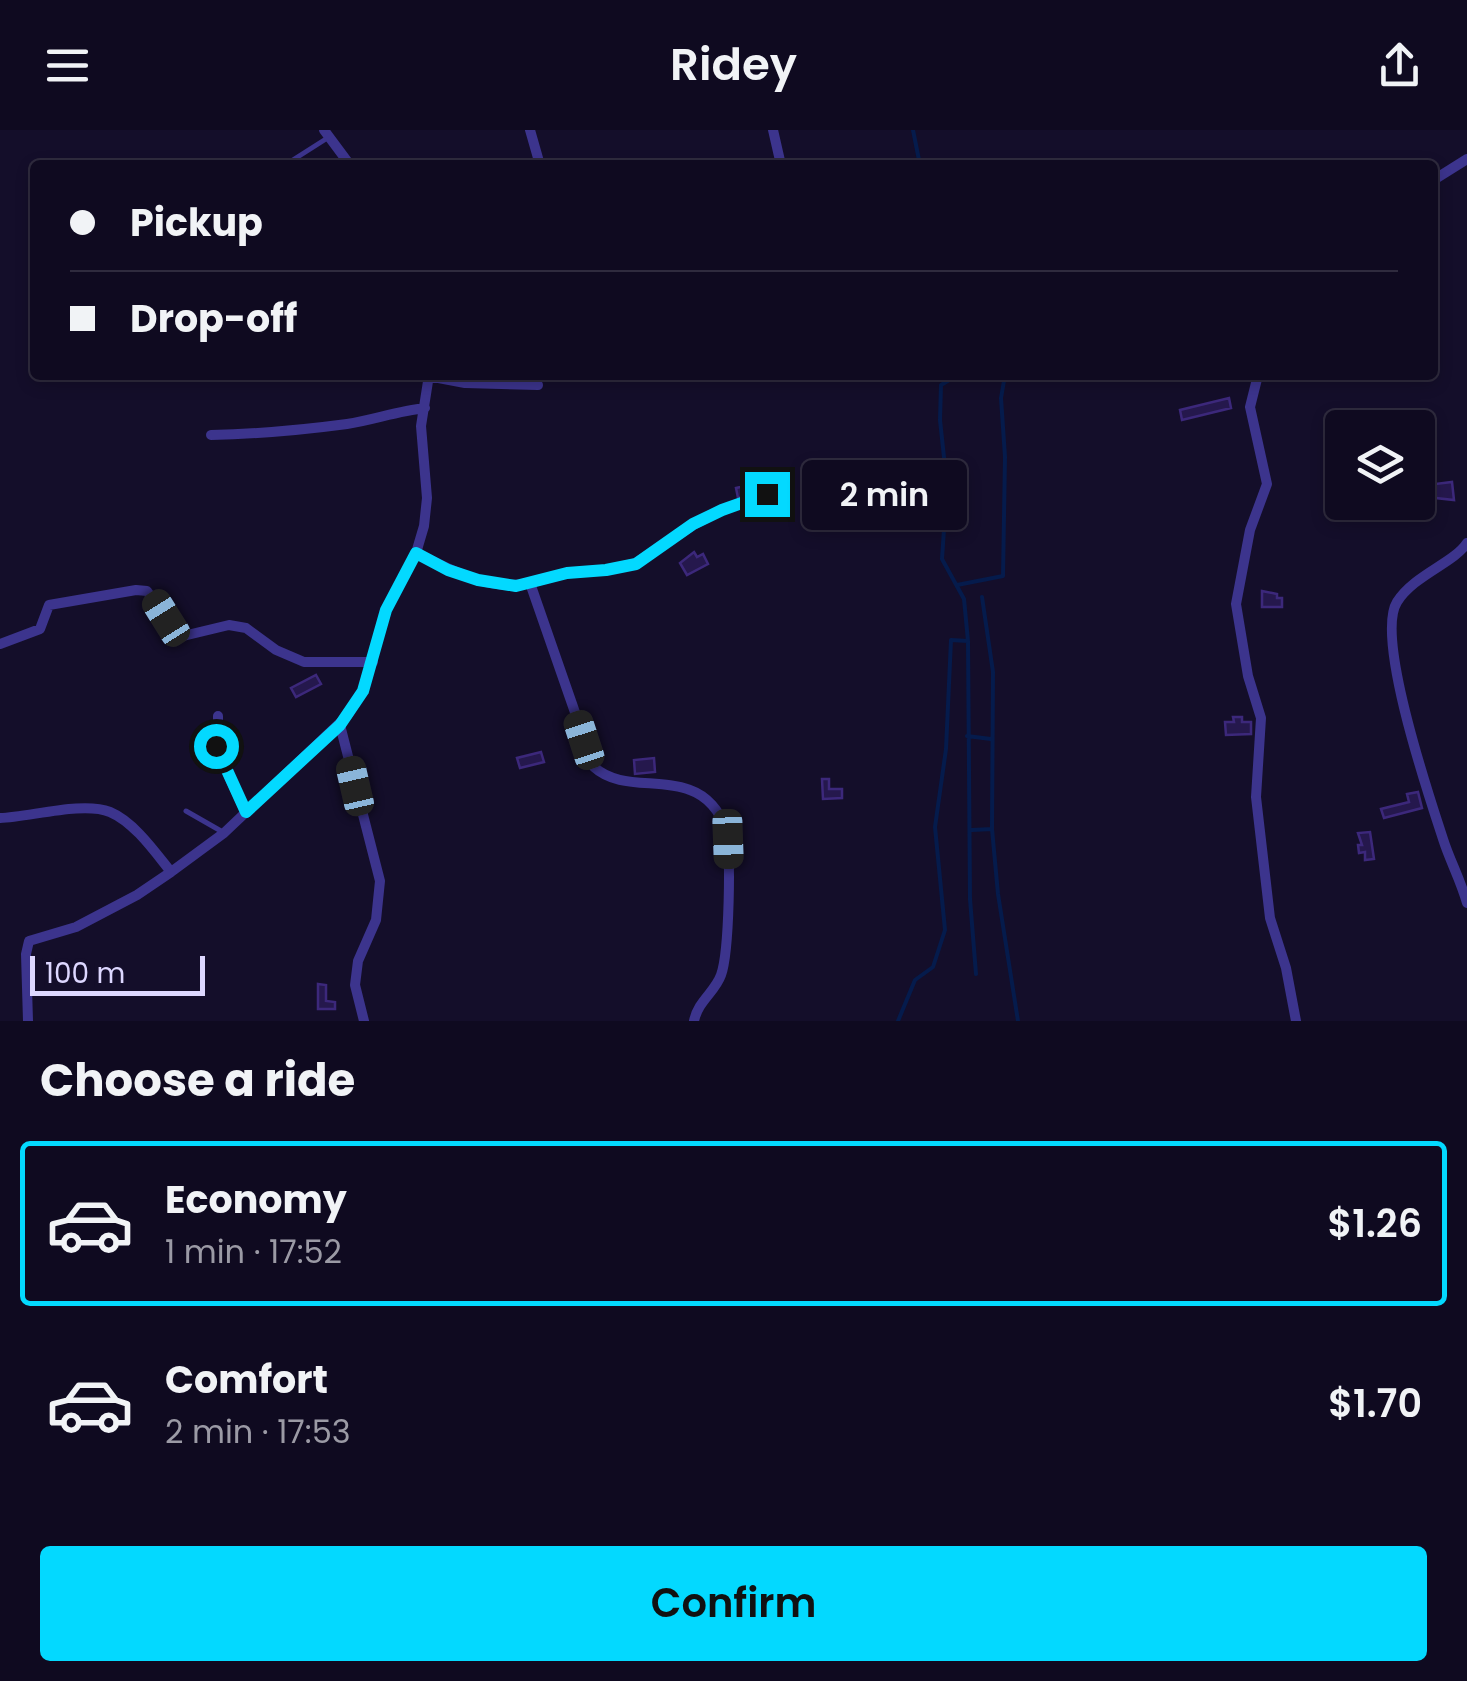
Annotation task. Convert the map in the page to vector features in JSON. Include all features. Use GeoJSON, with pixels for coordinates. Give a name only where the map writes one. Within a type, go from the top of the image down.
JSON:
{"type":"FeatureCollection","features":[{"type":"Feature","properties":{"kind":"street"},"geometry":{"type":"LineString","coordinates":[[530,130],[539,160]]}},
{"type":"Feature","properties":{"kind":"street"},"geometry":{"type":"LineString","coordinates":[[773,130],[780,160]]}},
{"type":"Feature","properties":{"kind":"street"},"geometry":{"type":"LineString","coordinates":[[326,134],[346,160]]}},
{"type":"Feature","properties":{"kind":"street"},"geometry":{"type":"LineString","coordinates":[[1438,177],[1467,159]]}},
{"type":"Feature","properties":{"kind":"street"},"geometry":{"type":"LineString","coordinates":[[28,1021],[29,940],[76,927],[138,895],[224,833],[340,725],[363,691],[392,595],[416,553],[426,512],[421,440],[428,380]]}},
{"type":"Feature","properties":{"kind":"street"},"geometry":{"type":"LineString","coordinates":[[450,380],[538,385]]}},
{"type":"Feature","properties":{"kind":"street"},"geometry":{"type":"LineString","coordinates":[[1257,380],[1250,406],[1268,484],[1250,530],[1236,604],[1248,676],[1261,718],[1256,797],[1270,918],[1286,968],[1296,1021]]}},
{"type":"Feature","properties":{"kind":"street"},"geometry":{"type":"LineString","coordinates":[[211,435],[351,423],[390,412],[425,408]]}},
{"type":"Feature","properties":{"kind":"street"},"geometry":{"type":"LineString","coordinates":[[416,553],[448,570],[499,585],[606,570],[636,564],[693,524],[767,494]]}},
{"type":"Feature","properties":{"kind":"street"},"geometry":{"type":"LineString","coordinates":[[1467,544],[1408,590],[1398,601],[1390,622],[1413,743],[1467,903]]}},
{"type":"Feature","properties":{"kind":"street"},"geometry":{"type":"LineString","coordinates":[[530,582],[594,767],[610,779],[670,784],[692,790],[708,800],[725,827],[728,862],[722,971],[700,1004],[694,1021]]}},
{"type":"Feature","properties":{"kind":"street"},"geometry":{"type":"LineString","coordinates":[[0,644],[40,629],[50,604],[136,590],[147,591],[154,598],[179,638],[229,625],[246,628],[276,650],[304,662],[373,662]]}},
{"type":"Feature","properties":{"kind":"street"},"geometry":{"type":"LineString","coordinates":[[218,716],[218,753],[246,812]]}},
{"type":"Feature","properties":{"kind":"street"},"geometry":{"type":"LineString","coordinates":[[340,725],[380,882],[376,920],[358,961],[354,993],[362,1018],[348,1021]]}},
{"type":"Feature","properties":{"kind":"street"},"geometry":{"type":"LineString","coordinates":[[0,818],[80,810],[111,812],[153,849],[171,872]]}},
{"type":"Feature","properties":{"kind":"lane"},"geometry":{"type":"LineString","coordinates":[[292,160],[326,134]]}},
{"type":"Feature","properties":{"kind":"lane"},"geometry":{"type":"LineString","coordinates":[[186,810],[224,833]]}},
{"type":"Feature","properties":{"kind":"building"},"geometry":{"type":"Polygon","coordinates":[[[1229,398],[1231,408],[1182,420],[1180,410],[1229,398]]]}},
{"type":"Feature","properties":{"kind":"building"},"geometry":{"type":"Polygon","coordinates":[[[752,473],[757,493],[738,498],[736,488],[745,486],[743,476],[752,473]]]}},
{"type":"Feature","properties":{"kind":"building"},"geometry":{"type":"Polygon","coordinates":[[[1452,482],[1454,500],[1436,498],[1435,484],[1452,482]]]}},
{"type":"Feature","properties":{"kind":"building"},"geometry":{"type":"Polygon","coordinates":[[[694,552],[697,557],[703,554],[708,564],[687,575],[680,563],[694,552]]]}},
{"type":"Feature","properties":{"kind":"building"},"geometry":{"type":"Polygon","coordinates":[[[1262,591],[1282,598],[1282,607],[1262,607],[1262,591]]]}},
{"type":"Feature","properties":{"kind":"building"},"geometry":{"type":"Polygon","coordinates":[[[316,675],[321,684],[296,697],[291,688],[316,675]]]}},
{"type":"Feature","properties":{"kind":"building"},"geometry":{"type":"Polygon","coordinates":[[[1233,717],[1251,722],[1251,734],[1226,735],[1225,722],[1234,722],[1233,717]]]}},
{"type":"Feature","properties":{"kind":"building"},"geometry":{"type":"Polygon","coordinates":[[[541,752],[544,762],[520,768],[517,758],[541,752]]]}},
{"type":"Feature","properties":{"kind":"building"},"geometry":{"type":"Polygon","coordinates":[[[654,758],[655,772],[635,774],[634,760],[654,758]]]}},
{"type":"Feature","properties":{"kind":"building"},"geometry":{"type":"Polygon","coordinates":[[[822,779],[829,779],[829,789],[842,789],[842,798],[823,799],[822,779]]]}},
{"type":"Feature","properties":{"kind":"building"},"geometry":{"type":"Polygon","coordinates":[[[1418,792],[1422,808],[1384,818],[1381,809],[1409,802],[1407,794],[1418,792]]]}},
{"type":"Feature","properties":{"kind":"building"},"geometry":{"type":"Polygon","coordinates":[[[1370,832],[1374,859],[1365,860],[1365,852],[1359,853],[1358,845],[1362,845],[1358,833],[1370,832]]]}},
{"type":"Feature","properties":{"kind":"building"},"geometry":{"type":"Polygon","coordinates":[[[318,984],[326,985],[326,1001],[335,1002],[335,1009],[318,1009],[318,984]]]}},
{"type":"Feature","properties":{"kind":"waterway"},"geometry":{"type":"LineString","coordinates":[[913,130],[919,160]]}},
{"type":"Feature","properties":{"kind":"waterway"},"geometry":{"type":"LineString","coordinates":[[949,380],[941,385],[940,420],[947,485],[942,559],[964,599],[968,641],[970,899],[976,974]]}},
{"type":"Feature","properties":{"kind":"waterway"},"geometry":{"type":"LineString","coordinates":[[957,585],[1003,576],[1005,457],[1001,398],[1004,380]]}},
{"type":"Feature","properties":{"kind":"waterway"},"geometry":{"type":"LineString","coordinates":[[982,597],[993,672],[992,829],[1018,1021]]}},
{"type":"Feature","properties":{"kind":"waterway"},"geometry":{"type":"LineString","coordinates":[[898,1021],[915,980],[933,967],[945,930],[935,827],[946,749],[951,640],[968,641]]}},
{"type":"Feature","properties":{"kind":"waterway"},"geometry":{"type":"LineString","coordinates":[[967,736],[991,739]]}},
{"type":"Feature","properties":{"kind":"waterway"},"geometry":{"type":"LineString","coordinates":[[972,830],[992,829]]}},
{"type":"Feature","properties":{"kind":"route"},"geometry":{"type":"LineString","coordinates":[[216,746],[246,812],[340,725],[363,691],[386,610],[416,553],[478,580],[516,586],[567,573],[636,564],[693,524],[767,494]]}}]}
